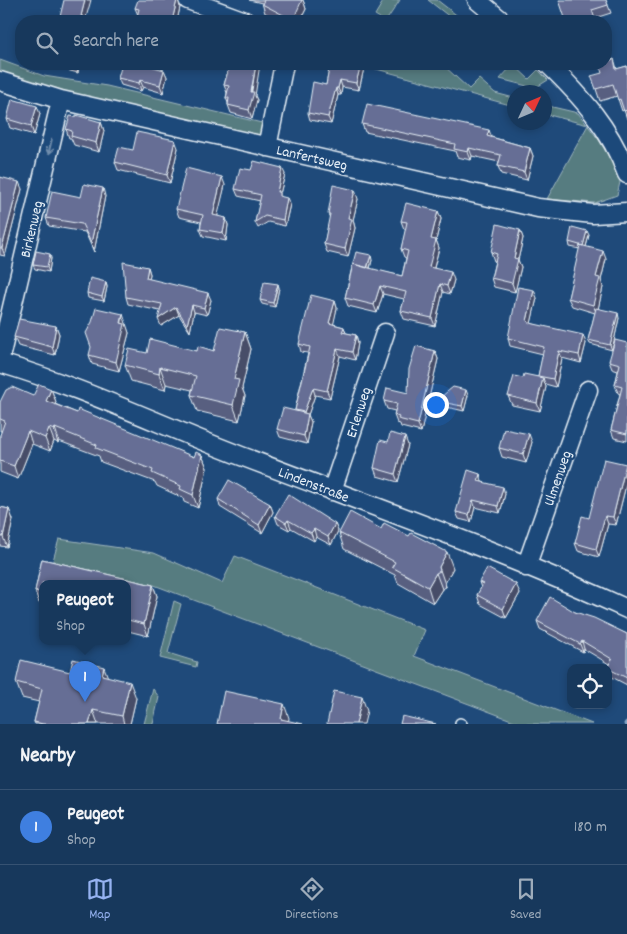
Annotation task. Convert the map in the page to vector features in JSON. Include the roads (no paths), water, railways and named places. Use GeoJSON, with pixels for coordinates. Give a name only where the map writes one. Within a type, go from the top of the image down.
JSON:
{"type":"FeatureCollection","features":[{"type":"Feature","properties":{"kind":"street"},"geometry":{"type":"LineString","coordinates":[[188,0],[229,15]]}},
{"type":"Feature","properties":{"kind":"street"},"geometry":{"type":"LineString","coordinates":[[476,0],[495,15]]}},
{"type":"Feature","properties":{"kind":"street"},"geometry":{"type":"LineString","coordinates":[[267,147],[283,70]]}},
{"type":"Feature","properties":{"kind":"street"},"geometry":{"type":"LineString","coordinates":[[553,70],[604,126],[612,138],[627,174]]}},
{"type":"Feature","properties":{"kind":"street","name":"Lanfertsweg"},"geometry":{"type":"LineString","coordinates":[[0,81],[61,100],[554,212],[593,214],[627,212]]}},
{"type":"Feature","properties":{"kind":"street","name":"Birkenweg"},"geometry":{"type":"LineString","coordinates":[[0,358],[61,100]]}},
{"type":"Feature","properties":{"kind":"street","name":"Erlenweg"},"geometry":{"type":"LineString","coordinates":[[332,491],[385,333]]}},
{"type":"Feature","properties":{"kind":"street","name":"Lindenstraße"},"geometry":{"type":"LineString","coordinates":[[0,363],[52,380],[178,432],[526,567],[627,609]]}},
{"type":"Feature","properties":{"kind":"street","name":"Ulmenweg"},"geometry":{"type":"LineString","coordinates":[[526,567],[588,390]]}},
{"type":"Feature","properties":{"kind":"place","name":"Peugeot"},"geometry":{"type":"Point","coordinates":[85,702]}}]}
